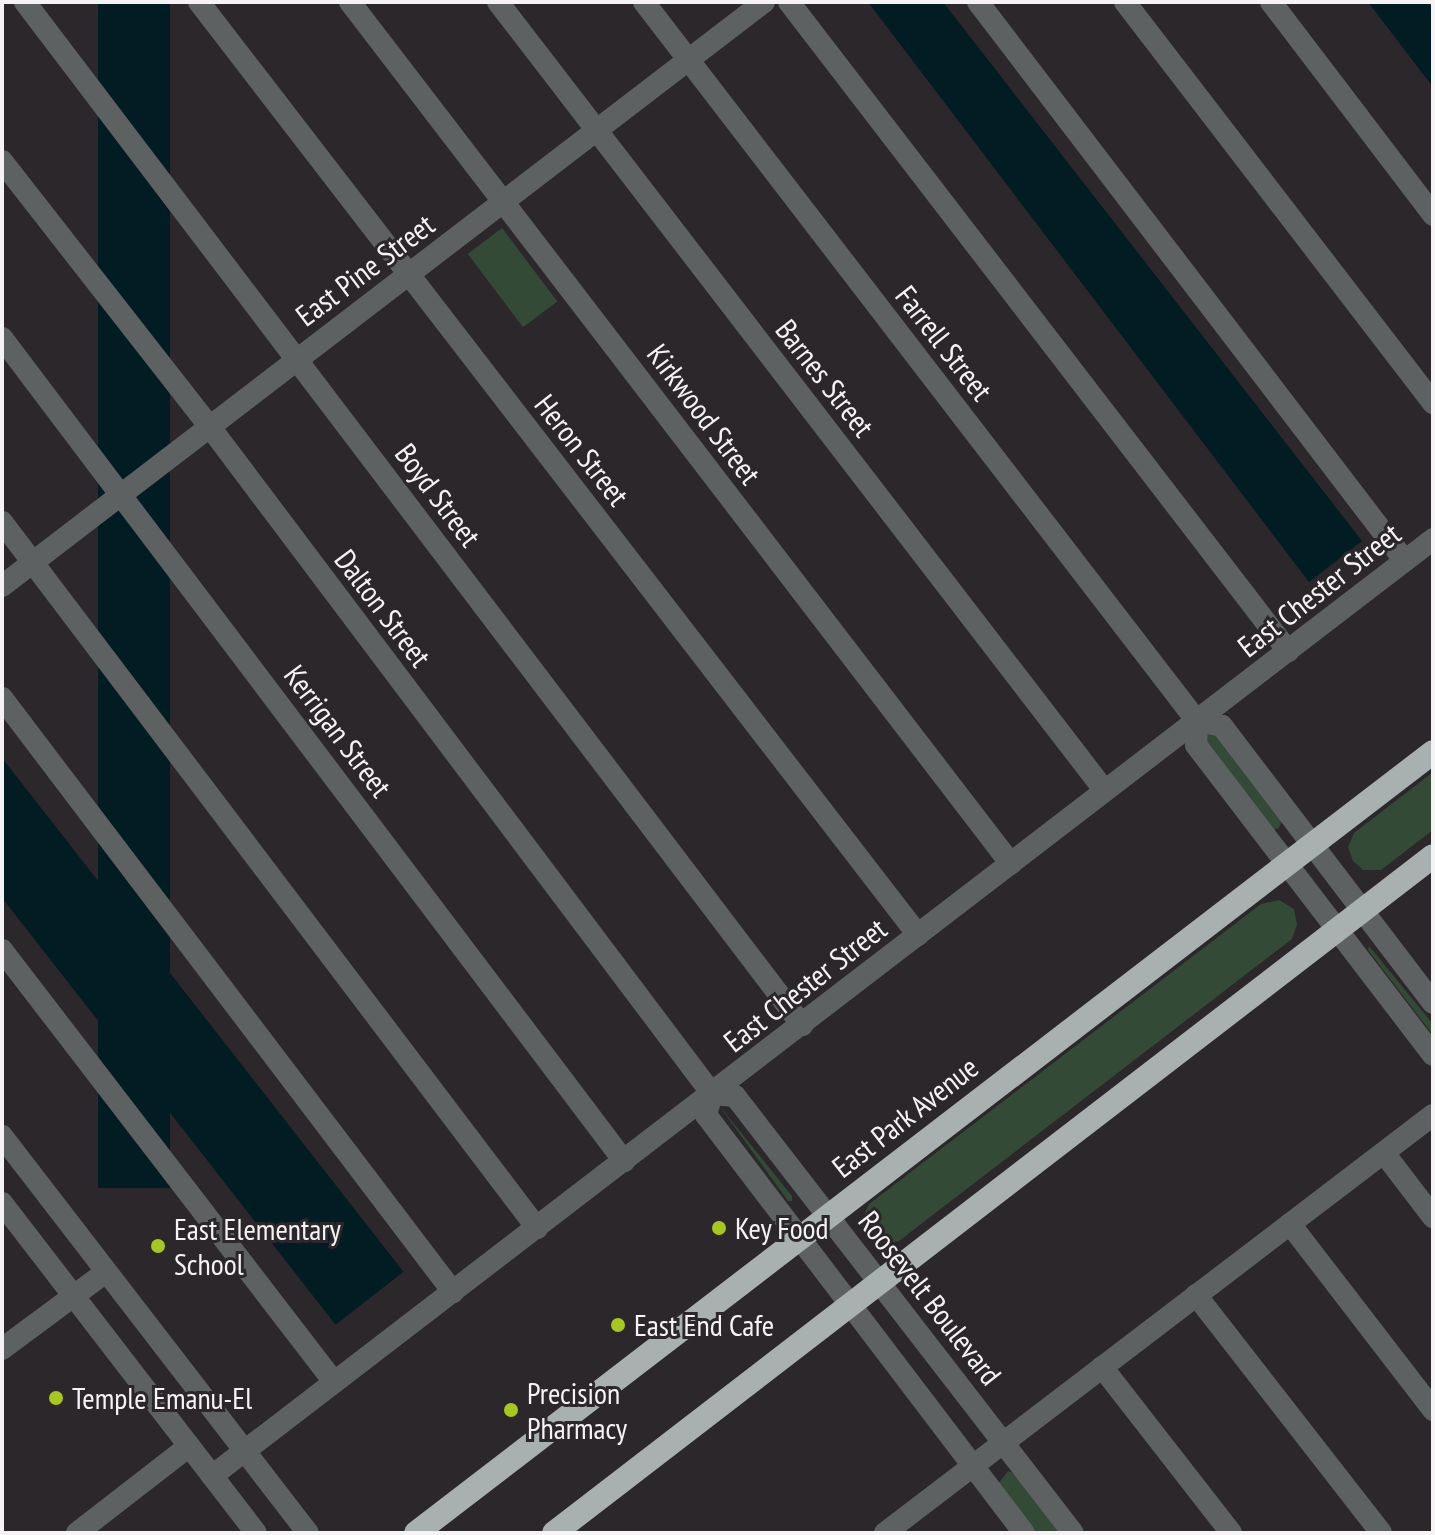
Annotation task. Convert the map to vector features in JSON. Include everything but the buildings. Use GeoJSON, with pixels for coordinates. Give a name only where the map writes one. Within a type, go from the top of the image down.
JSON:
{"type":"FeatureCollection","features":[{"type":"Feature","properties":{"kind":"highway","name":"East Park Avenue"},"geometry":{"type":"LineString","coordinates":[[416,1533],[1433,752]]}},
{"type":"Feature","properties":{"kind":"highway"},"geometry":{"type":"LineString","coordinates":[[554,1533],[878,1280],[1433,856]]}},
{"type":"Feature","properties":{"kind":"street","name":"Boyd Street"},"geometry":{"type":"LineString","coordinates":[[25,2],[802,1025]]}},
{"type":"Feature","properties":{"kind":"street","name":"Heron Street"},"geometry":{"type":"LineString","coordinates":[[199,2],[403,278],[918,935]]}},
{"type":"Feature","properties":{"kind":"street","name":"Kirkwood Street"},"geometry":{"type":"LineString","coordinates":[[350,2],[1011,864]]}},
{"type":"Feature","properties":{"kind":"street","name":"Barnes Street"},"geometry":{"type":"LineString","coordinates":[[498,2],[1105,791]]}},
{"type":"Feature","properties":{"kind":"street","name":"Farrell Street"},"geometry":{"type":"LineString","coordinates":[[644,2],[1197,721]]}},
{"type":"Feature","properties":{"kind":"street","name":"East Pine Street"},"geometry":{"type":"LineString","coordinates":[[2,586],[764,2]]}},
{"type":"Feature","properties":{"kind":"street"},"geometry":{"type":"LineString","coordinates":[[789,2],[1288,651]]}},
{"type":"Feature","properties":{"kind":"street"},"geometry":{"type":"LineString","coordinates":[[978,2],[1405,561]]}},
{"type":"Feature","properties":{"kind":"street"},"geometry":{"type":"LineString","coordinates":[[1125,2],[1433,403]]}},
{"type":"Feature","properties":{"kind":"street"},"geometry":{"type":"LineString","coordinates":[[1271,2],[1433,215]]}},
{"type":"Feature","properties":{"kind":"street","name":"Dalton Street"},"geometry":{"type":"LineString","coordinates":[[2,161],[210,427],[712,1094]]}},
{"type":"Feature","properties":{"kind":"street","name":"Kerrigan Street"},"geometry":{"type":"LineString","coordinates":[[2,338],[123,494],[624,1161]]}},
{"type":"Feature","properties":{"kind":"street"},"geometry":{"type":"LineString","coordinates":[[2,522],[537,1228]]}},
{"type":"Feature","properties":{"kind":"street","name":"East Chester Street"},"geometry":{"type":"LineString","coordinates":[[212,1476],[1433,539]]}},
{"type":"Feature","properties":{"kind":"street"},"geometry":{"type":"LineString","coordinates":[[2,698],[453,1292]]}},
{"type":"Feature","properties":{"kind":"street"},"geometry":{"type":"LineString","coordinates":[[1433,1003],[1222,726],[1197,721],[1196,745],[1284,865],[1433,1055]]}},
{"type":"Feature","properties":{"kind":"street"},"geometry":{"type":"LineString","coordinates":[[2,950],[334,1382]]}},
{"type":"Feature","properties":{"kind":"street"},"geometry":{"type":"LineString","coordinates":[[712,1094],[706,1115],[1024,1533]]}},
{"type":"Feature","properties":{"kind":"street","name":"Roosevelt Boulevard"},"geometry":{"type":"LineString","coordinates":[[712,1094],[735,1096],[1073,1533]]}},
{"type":"Feature","properties":{"kind":"street"},"geometry":{"type":"LineString","coordinates":[[885,1533],[1433,1115]]}},
{"type":"Feature","properties":{"kind":"street"},"geometry":{"type":"LineString","coordinates":[[2,1136],[308,1533]]}},
{"type":"Feature","properties":{"kind":"street"},"geometry":{"type":"LineString","coordinates":[[1384,1153],[1433,1217]]}},
{"type":"Feature","properties":{"kind":"street"},"geometry":{"type":"LineString","coordinates":[[2,1203],[256,1533]]}},
{"type":"Feature","properties":{"kind":"street"},"geometry":{"type":"LineString","coordinates":[[1290,1224],[1433,1410]]}},
{"type":"Feature","properties":{"kind":"street"},"geometry":{"type":"LineString","coordinates":[[2,1349],[106,1272]]}},
{"type":"Feature","properties":{"kind":"street"},"geometry":{"type":"LineString","coordinates":[[1196,1295],[1381,1533]]}},
{"type":"Feature","properties":{"kind":"street"},"geometry":{"type":"LineString","coordinates":[[1102,1367],[1231,1533]]}},
{"type":"Feature","properties":{"kind":"street"},"geometry":{"type":"LineString","coordinates":[[77,1533],[189,1446]]}},
{"type":"Feature","properties":{"kind":"green space"},"geometry":{"type":"Polygon","coordinates":[[[502,228],[557,301],[523,327],[468,254],[502,228]]]}},
{"type":"Feature","properties":{"kind":"green space"},"geometry":{"type":"Polygon","coordinates":[[[1217,732],[1282,820],[1279,828],[1273,830],[1202,745],[1206,733],[1217,732]]]}},
{"type":"Feature","properties":{"kind":"green space"},"geometry":{"type":"Polygon","coordinates":[[[1433,772],[1433,830],[1381,870],[1363,870],[1353,861],[1348,847],[1354,833],[1433,772]]]}},
{"type":"Feature","properties":{"kind":"green space"},"geometry":{"type":"Polygon","coordinates":[[[1279,900],[1294,909],[1297,925],[1292,939],[899,1241],[884,1244],[868,1236],[862,1219],[869,1204],[1261,904],[1279,900]]]}},
{"type":"Feature","properties":{"kind":"green space"},"geometry":{"type":"Polygon","coordinates":[[[1369,946],[1433,1024],[1433,1035],[1368,950],[1369,946]]]}},
{"type":"Feature","properties":{"kind":"green space"},"geometry":{"type":"Polygon","coordinates":[[[718,1104],[792,1196],[792,1201],[788,1201],[718,1104]]]}},
{"type":"Feature","properties":{"kind":"green space"},"geometry":{"type":"Polygon","coordinates":[[[1008,1471],[1014,1473],[1060,1533],[1036,1533],[998,1484],[1008,1471]]]}},
{"type":"Feature","properties":{"kind":"water"},"geometry":{"type":"Polygon","coordinates":[[[98,2],[170,2],[170,1188],[98,1188],[98,2]]]}},
{"type":"Feature","properties":{"kind":"water"},"geometry":{"type":"Polygon","coordinates":[[[868,2],[943,2],[1362,541],[1309,582],[868,2]]]}},
{"type":"Feature","properties":{"kind":"water"},"geometry":{"type":"Polygon","coordinates":[[[1368,2],[1427,2],[1433,9],[1433,87],[1368,2]]]}},
{"type":"Feature","properties":{"kind":"water"},"geometry":{"type":"Polygon","coordinates":[[[2,758],[403,1272],[336,1325],[2,898],[2,758]]]}},
{"type":"Feature","properties":{"kind":"place","name":"Key Food"},"geometry":{"type":"Point","coordinates":[719,1228]}},
{"type":"Feature","properties":{"kind":"place","name":"East Elementary School"},"geometry":{"type":"Point","coordinates":[158,1246]}},
{"type":"Feature","properties":{"kind":"place","name":"East End Cafe"},"geometry":{"type":"Point","coordinates":[618,1325]}},
{"type":"Feature","properties":{"kind":"place","name":"Temple Emanu-El"},"geometry":{"type":"Point","coordinates":[56,1398]}},
{"type":"Feature","properties":{"kind":"place","name":"Precision Pharmacy"},"geometry":{"type":"Point","coordinates":[511,1410]}}]}
